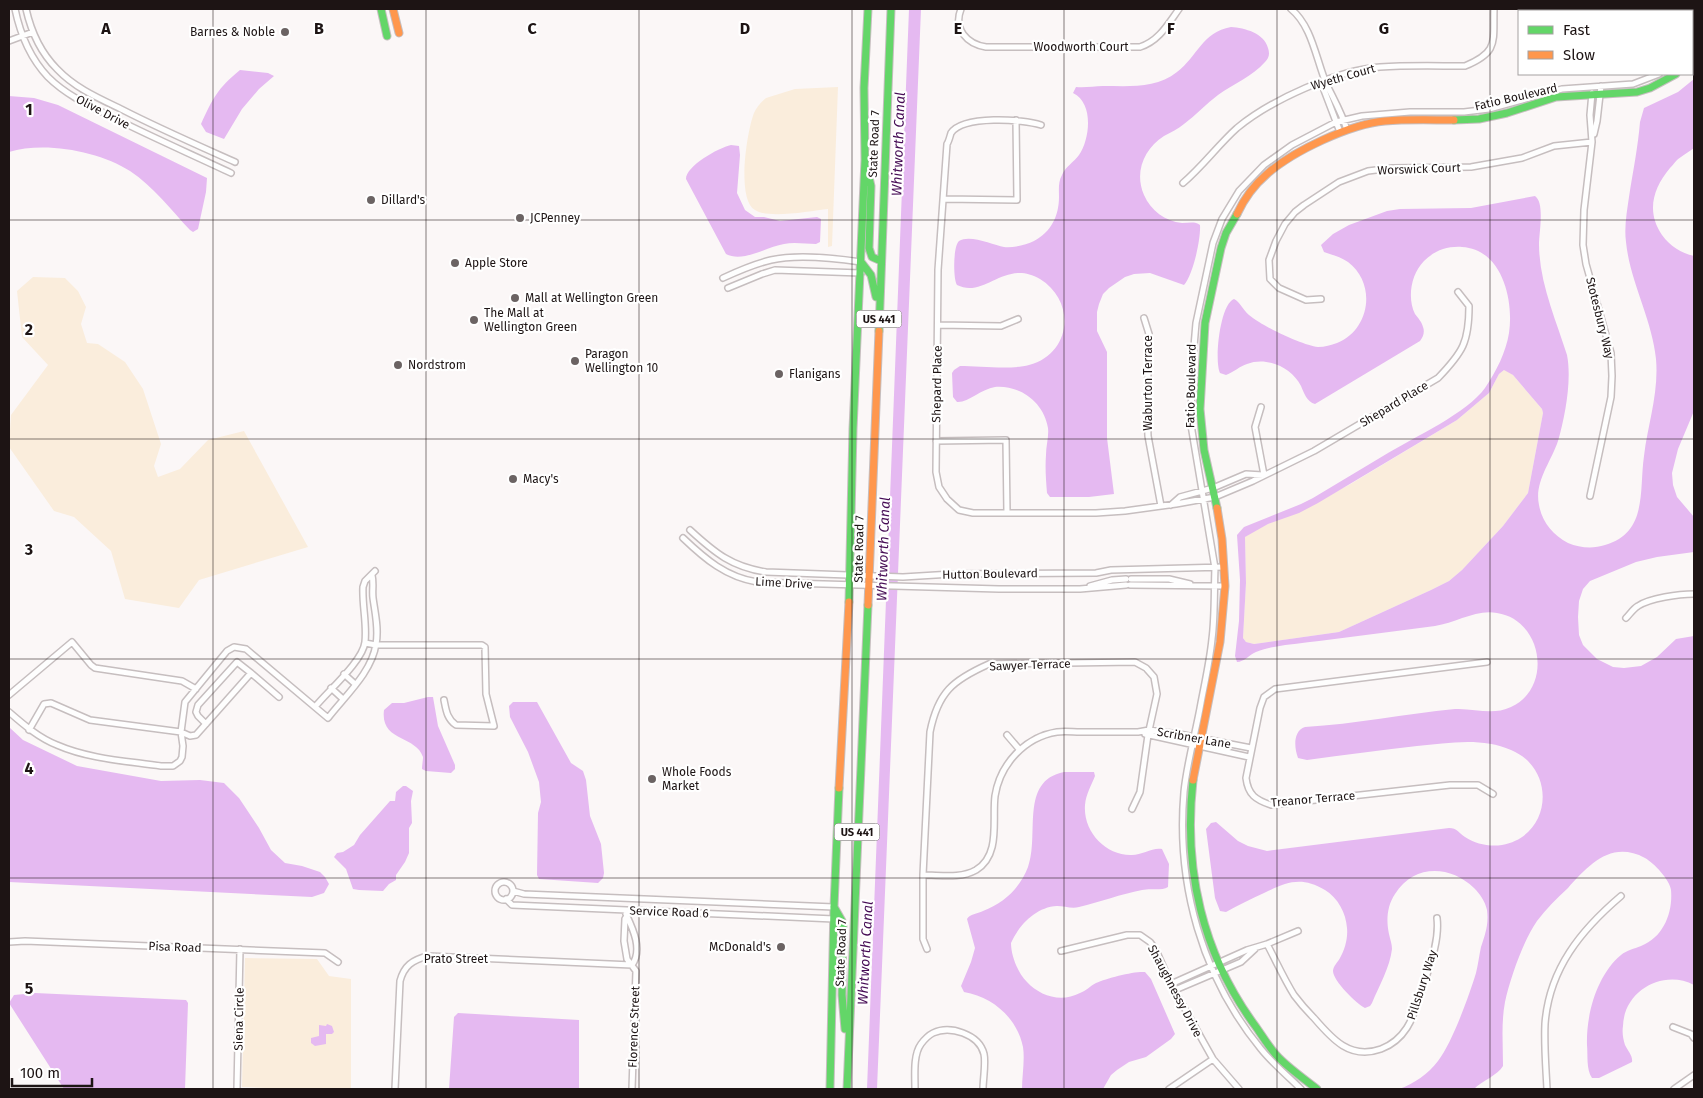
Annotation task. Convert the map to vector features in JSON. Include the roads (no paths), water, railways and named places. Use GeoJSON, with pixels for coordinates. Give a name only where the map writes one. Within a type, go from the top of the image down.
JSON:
{"type":"FeatureCollection","features":[{"type":"Feature","properties":{"kind":"main road"},"geometry":{"type":"LineString","coordinates":[[381,9],[387,36]]}},
{"type":"Feature","properties":{"kind":"main road"},"geometry":{"type":"LineString","coordinates":[[393,9],[399,33]]}},
{"type":"Feature","properties":{"kind":"main road","name":"State Road 7"},"geometry":{"type":"LineString","coordinates":[[830,1089],[834,907],[841,738],[851,574],[853,428],[861,273],[865,160],[864,88],[868,9]]}},
{"type":"Feature","properties":{"kind":"main road","name":"State Road 7"},"geometry":{"type":"LineString","coordinates":[[847,1089],[892,9]]}},
{"type":"Feature","properties":{"kind":"main road","name":"Fatio Boulevard"},"geometry":{"type":"LineString","coordinates":[[1317,1089],[1278,1057],[1239,1004],[1218,962],[1199,906],[1191,862],[1192,781],[1200,747],[1198,738],[1220,642],[1225,586],[1222,539],[1201,432],[1200,409],[1205,323],[1226,233],[1245,198],[1267,174],[1303,150],[1343,131],[1383,122],[1479,119],[1506,113],[1556,97],[1601,90],[1637,92],[1650,88],[1674,75]]}},
{"type":"Feature","properties":{"kind":"main road"},"geometry":{"type":"LineString","coordinates":[[865,160],[871,186],[870,255],[874,259],[881,261]]}},
{"type":"Feature","properties":{"kind":"main road"},"geometry":{"type":"LineString","coordinates":[[861,262],[871,275],[874,284],[879,319]]}},
{"type":"Feature","properties":{"kind":"main road"},"geometry":{"type":"LineString","coordinates":[[834,907],[842,920],[843,927],[842,995],[848,1048]]}},
{"type":"Feature","properties":{"kind":"street","name":"Olive Drive"},"geometry":{"type":"LineString","coordinates":[[15,9],[23,36],[33,57],[56,84],[74,97],[132,128],[231,173]]}},
{"type":"Feature","properties":{"kind":"street","name":"Olive Drive"},"geometry":{"type":"LineString","coordinates":[[26,9],[33,32],[44,53],[55,67],[79,87],[133,116],[235,162]]}},
{"type":"Feature","properties":{"kind":"street","name":"Woodworth Court"},"geometry":{"type":"LineString","coordinates":[[961,9],[960,29],[968,40],[976,45],[986,47],[1140,47],[1158,38],[1179,9]]}},
{"type":"Feature","properties":{"kind":"street","name":"Wyeth Court"},"geometry":{"type":"LineString","coordinates":[[1183,183],[1238,127],[1284,98],[1306,88],[1352,72],[1379,67],[1465,66],[1477,61],[1489,53],[1493,40],[1494,9]]}},
{"type":"Feature","properties":{"kind":"street"},"geometry":{"type":"LineString","coordinates":[[1294,10],[1312,42],[1326,81],[1344,120],[1343,131]]}},
{"type":"Feature","properties":{"kind":"street"},"geometry":{"type":"LineString","coordinates":[[9,41],[33,32]]}},
{"type":"Feature","properties":{"kind":"street","name":"Fatio Boulevard"},"geometry":{"type":"LineString","coordinates":[[1601,90],[1633,84],[1656,75]]}},
{"type":"Feature","properties":{"kind":"street"},"geometry":{"type":"LineString","coordinates":[[1326,81],[1324,90],[1336,122],[1343,131]]}},
{"type":"Feature","properties":{"kind":"street","name":"Fatio Boulevard"},"geometry":{"type":"LineString","coordinates":[[1301,1089],[1262,1050],[1232,1009],[1210,966],[1200,938],[1187,886],[1183,836],[1184,791],[1192,745],[1198,738],[1212,640],[1215,568],[1191,425],[1192,370],[1196,323],[1213,244],[1222,219],[1239,191],[1264,165],[1292,145],[1336,122],[1362,116],[1410,112],[1464,112],[1490,109],[1562,89],[1592,91]]}},
{"type":"Feature","properties":{"kind":"street","name":"Stotesbury Way"},"geometry":{"type":"LineString","coordinates":[[1590,496],[1611,397],[1612,376],[1611,353],[1586,264],[1583,245],[1584,210],[1592,140],[1597,121],[1601,90]]}},
{"type":"Feature","properties":{"kind":"street","name":"Stotesbury Way"},"geometry":{"type":"LineString","coordinates":[[1592,91],[1590,115],[1592,140]]}},
{"type":"Feature","properties":{"kind":"street"},"geometry":{"type":"LineString","coordinates":[[944,199],[1017,200],[1016,120]]}},
{"type":"Feature","properties":{"kind":"street","name":"Shepard Place"},"geometry":{"type":"LineString","coordinates":[[1041,125],[1030,121],[1016,120],[971,122],[961,125],[952,132],[948,144],[938,270],[936,472],[939,487],[947,499],[959,510],[1008,513],[1096,513],[1125,511],[1215,497],[1314,451],[1438,378],[1455,361],[1466,339],[1469,306],[1458,292]]}},
{"type":"Feature","properties":{"kind":"street","name":"Worswick Court"},"geometry":{"type":"LineString","coordinates":[[1321,299],[1306,300],[1279,288],[1270,278],[1269,260],[1285,224],[1310,200],[1339,182],[1368,171],[1392,168],[1471,167],[1522,158],[1554,146],[1592,140]]}},
{"type":"Feature","properties":{"kind":"street"},"geometry":{"type":"LineString","coordinates":[[723,278],[756,264],[786,258],[861,262]]}},
{"type":"Feature","properties":{"kind":"street"},"geometry":{"type":"LineString","coordinates":[[728,288],[776,270],[861,273]]}},
{"type":"Feature","properties":{"kind":"street","name":"Waburton Terrace"},"geometry":{"type":"LineString","coordinates":[[1144,318],[1149,334],[1148,436],[1162,506]]}},
{"type":"Feature","properties":{"kind":"street"},"geometry":{"type":"LineString","coordinates":[[938,325],[1002,326],[1018,320]]}},
{"type":"Feature","properties":{"kind":"street"},"geometry":{"type":"LineString","coordinates":[[1261,407],[1255,427],[1264,475]]}},
{"type":"Feature","properties":{"kind":"street"},"geometry":{"type":"LineString","coordinates":[[936,441],[1006,440],[1008,513]]}},
{"type":"Feature","properties":{"kind":"street","name":"Shepard Place"},"geometry":{"type":"LineString","coordinates":[[1171,504],[1180,497],[1203,492],[1246,474],[1264,475]]}},
{"type":"Feature","properties":{"kind":"street","name":"Lime Drive"},"geometry":{"type":"LineString","coordinates":[[690,530],[709,548],[726,560],[751,570],[869,575]]}},
{"type":"Feature","properties":{"kind":"street","name":"Lime Drive"},"geometry":{"type":"LineString","coordinates":[[682,538],[702,557],[719,569],[740,579],[773,583],[869,586]]}},
{"type":"Feature","properties":{"kind":"street","name":"Hutton Boulevard"},"geometry":{"type":"LineString","coordinates":[[869,575],[1096,573],[1111,570],[1224,567]]}},
{"type":"Feature","properties":{"kind":"street"},"geometry":{"type":"LineString","coordinates":[[1169,568],[1169,579]]}},
{"type":"Feature","properties":{"kind":"street"},"geometry":{"type":"LineString","coordinates":[[1111,570],[1112,580]]}},
{"type":"Feature","properties":{"kind":"street"},"geometry":{"type":"LineString","coordinates":[[9,712],[30,730],[57,745],[86,755],[161,766],[173,766],[182,757],[181,732],[185,702],[228,651],[234,647],[241,647],[246,649],[328,718],[369,665],[374,655],[376,617],[373,573],[365,581],[363,587],[365,643],[358,658],[315,707]]}},
{"type":"Feature","properties":{"kind":"street","name":"Hutton Boulevard"},"geometry":{"type":"LineString","coordinates":[[1080,589],[1112,580],[1128,579],[1169,579],[1200,586]]}},
{"type":"Feature","properties":{"kind":"street","name":"Hutton Boulevard"},"geometry":{"type":"LineString","coordinates":[[869,586],[1080,589],[1128,585],[1225,586]]}},
{"type":"Feature","properties":{"kind":"street"},"geometry":{"type":"LineString","coordinates":[[1626,618],[1637,606],[1650,601],[1694,594]]}},
{"type":"Feature","properties":{"kind":"street"},"geometry":{"type":"LineString","coordinates":[[9,695],[72,642],[90,665],[96,668],[182,681],[196,689]]}},
{"type":"Feature","properties":{"kind":"street"},"geometry":{"type":"LineString","coordinates":[[365,643],[376,645],[482,645],[485,647],[486,694],[494,726],[456,725],[451,722],[444,700]]}},
{"type":"Feature","properties":{"kind":"street"},"geometry":{"type":"LineString","coordinates":[[206,724],[196,712],[198,705],[237,662],[279,697]]}},
{"type":"Feature","properties":{"kind":"street","name":"Sawyer Terrace"},"geometry":{"type":"LineString","coordinates":[[927,949],[923,940],[923,875],[930,732],[934,714],[942,697],[953,683],[989,664],[1135,662],[1146,668],[1154,677],[1157,694],[1148,732],[1140,792],[1132,809]]}},
{"type":"Feature","properties":{"kind":"street","name":"Treanor Terrace"},"geometry":{"type":"LineString","coordinates":[[1487,662],[1275,689],[1264,697],[1260,708],[1246,778],[1247,788],[1256,800],[1271,804],[1450,785],[1478,785],[1493,794]]}},
{"type":"Feature","properties":{"kind":"street"},"geometry":{"type":"LineString","coordinates":[[30,730],[44,704],[51,703],[90,720],[181,732],[190,736],[196,735],[251,673]]}},
{"type":"Feature","properties":{"kind":"street"},"geometry":{"type":"LineString","coordinates":[[344,674],[355,684]]}},
{"type":"Feature","properties":{"kind":"street"},"geometry":{"type":"LineString","coordinates":[[331,688],[343,698]]}},
{"type":"Feature","properties":{"kind":"street","name":"Scribner Lane"},"geometry":{"type":"LineString","coordinates":[[923,875],[960,876],[976,869],[989,858],[993,842],[995,796],[999,781],[1007,765],[1019,749],[1038,738],[1057,732],[1148,732],[1198,738],[1251,748]]}},
{"type":"Feature","properties":{"kind":"street","name":"Scribner Lane"},"geometry":{"type":"LineString","coordinates":[[1148,732],[1200,747],[1249,757]]}},
{"type":"Feature","properties":{"kind":"street"},"geometry":{"type":"LineString","coordinates":[[1007,735],[1019,749]]}},
{"type":"Feature","properties":{"kind":"street"},"geometry":{"type":"LineString","coordinates":[[502,882],[508,882],[513,891],[512,895],[506,899],[498,897],[496,886],[502,882]]}},
{"type":"Feature","properties":{"kind":"street","name":"Service Road 6"},"geometry":{"type":"LineString","coordinates":[[513,891],[524,894],[834,907]]}},
{"type":"Feature","properties":{"kind":"street"},"geometry":{"type":"LineString","coordinates":[[1547,1089],[1546,1024],[1552,991],[1565,961],[1578,938],[1602,912],[1621,896]]}},
{"type":"Feature","properties":{"kind":"street","name":"Service Road 6"},"geometry":{"type":"LineString","coordinates":[[506,899],[512,905],[626,914],[834,919]]}},
{"type":"Feature","properties":{"kind":"street","name":"Florence Street"},"geometry":{"type":"LineString","coordinates":[[626,914],[624,941],[627,959],[636,970],[632,1089]]}},
{"type":"Feature","properties":{"kind":"street","name":"Florence Street"},"geometry":{"type":"LineString","coordinates":[[626,914],[632,926],[637,947],[636,959],[632,965]]}},
{"type":"Feature","properties":{"kind":"street","name":"Pillsbury Way"},"geometry":{"type":"LineString","coordinates":[[1267,944],[1294,995],[1334,1041],[1354,1051],[1372,1052],[1390,1046],[1398,1040],[1406,1032],[1411,1022],[1432,956],[1438,930],[1437,918]]}},
{"type":"Feature","properties":{"kind":"street"},"geometry":{"type":"LineString","coordinates":[[1171,984],[1218,962],[1298,931]]}},
{"type":"Feature","properties":{"kind":"street","name":"Shaughnessy Drive"},"geometry":{"type":"LineString","coordinates":[[1061,951],[1127,935],[1140,935],[1150,942],[1156,950],[1174,990],[1212,1059],[1239,1089]]}},
{"type":"Feature","properties":{"kind":"street","name":"Pisa Road"},"geometry":{"type":"LineString","coordinates":[[9,942],[25,940],[325,953],[338,962]]}},
{"type":"Feature","properties":{"kind":"street","name":"Siena Circle"},"geometry":{"type":"LineString","coordinates":[[237,1089],[240,949]]}},
{"type":"Feature","properties":{"kind":"street"},"geometry":{"type":"LineString","coordinates":[[1174,990],[1241,962],[1255,949]]}},
{"type":"Feature","properties":{"kind":"street","name":"Prato Street"},"geometry":{"type":"LineString","coordinates":[[395,1089],[400,981],[403,972],[409,964],[417,959],[428,956],[632,965]]}},
{"type":"Feature","properties":{"kind":"street"},"geometry":{"type":"LineString","coordinates":[[1673,1027],[1691,1034],[1694,1038]]}},
{"type":"Feature","properties":{"kind":"street"},"geometry":{"type":"LineString","coordinates":[[915,1089],[916,1055],[921,1044],[932,1033],[941,1031],[962,1032],[976,1039],[984,1054],[983,1089]]}},
{"type":"Feature","properties":{"kind":"street"},"geometry":{"type":"LineString","coordinates":[[1169,1089],[1212,1059]]}},
{"type":"Feature","properties":{"kind":"street"},"geometry":{"type":"LineString","coordinates":[[1674,1089],[1694,1075]]}},
{"type":"Feature","properties":{"kind":"place","name":"Barnes & Noble"},"geometry":{"type":"Point","coordinates":[285,32]}},
{"type":"Feature","properties":{"kind":"place","name":"Dillard's"},"geometry":{"type":"Point","coordinates":[371,200]}},
{"type":"Feature","properties":{"kind":"place","name":"JCPenney"},"geometry":{"type":"Point","coordinates":[520,218]}},
{"type":"Feature","properties":{"kind":"place","name":"Apple Store"},"geometry":{"type":"Point","coordinates":[455,263]}},
{"type":"Feature","properties":{"kind":"place","name":"Mall at Wellington Green"},"geometry":{"type":"Point","coordinates":[515,298]}},
{"type":"Feature","properties":{"kind":"place","name":"The Mall at Wellington Green"},"geometry":{"type":"Point","coordinates":[474,320]}},
{"type":"Feature","properties":{"kind":"place","name":"Paragon Wellington 10"},"geometry":{"type":"Point","coordinates":[575,361]}},
{"type":"Feature","properties":{"kind":"place","name":"Nordstrom"},"geometry":{"type":"Point","coordinates":[398,365]}},
{"type":"Feature","properties":{"kind":"place","name":"Flanigans"},"geometry":{"type":"Point","coordinates":[779,374]}},
{"type":"Feature","properties":{"kind":"place","name":"Macy's"},"geometry":{"type":"Point","coordinates":[513,479]}},
{"type":"Feature","properties":{"kind":"place","name":"Whole Foods Market"},"geometry":{"type":"Point","coordinates":[652,779]}},
{"type":"Feature","properties":{"kind":"place","name":"McDonald's"},"geometry":{"type":"Point","coordinates":[781,947]}},
{"type":"Feature","properties":{"kind":"water label","name":"Whitworth Canal"},"geometry":{"type":"Point","coordinates":[898,144]}},
{"type":"Feature","properties":{"kind":"water label","name":"Whitworth Canal"},"geometry":{"type":"Point","coordinates":[883,549]}},
{"type":"Feature","properties":{"kind":"water label","name":"Whitworth Canal"},"geometry":{"type":"Point","coordinates":[865,953]}}]}
